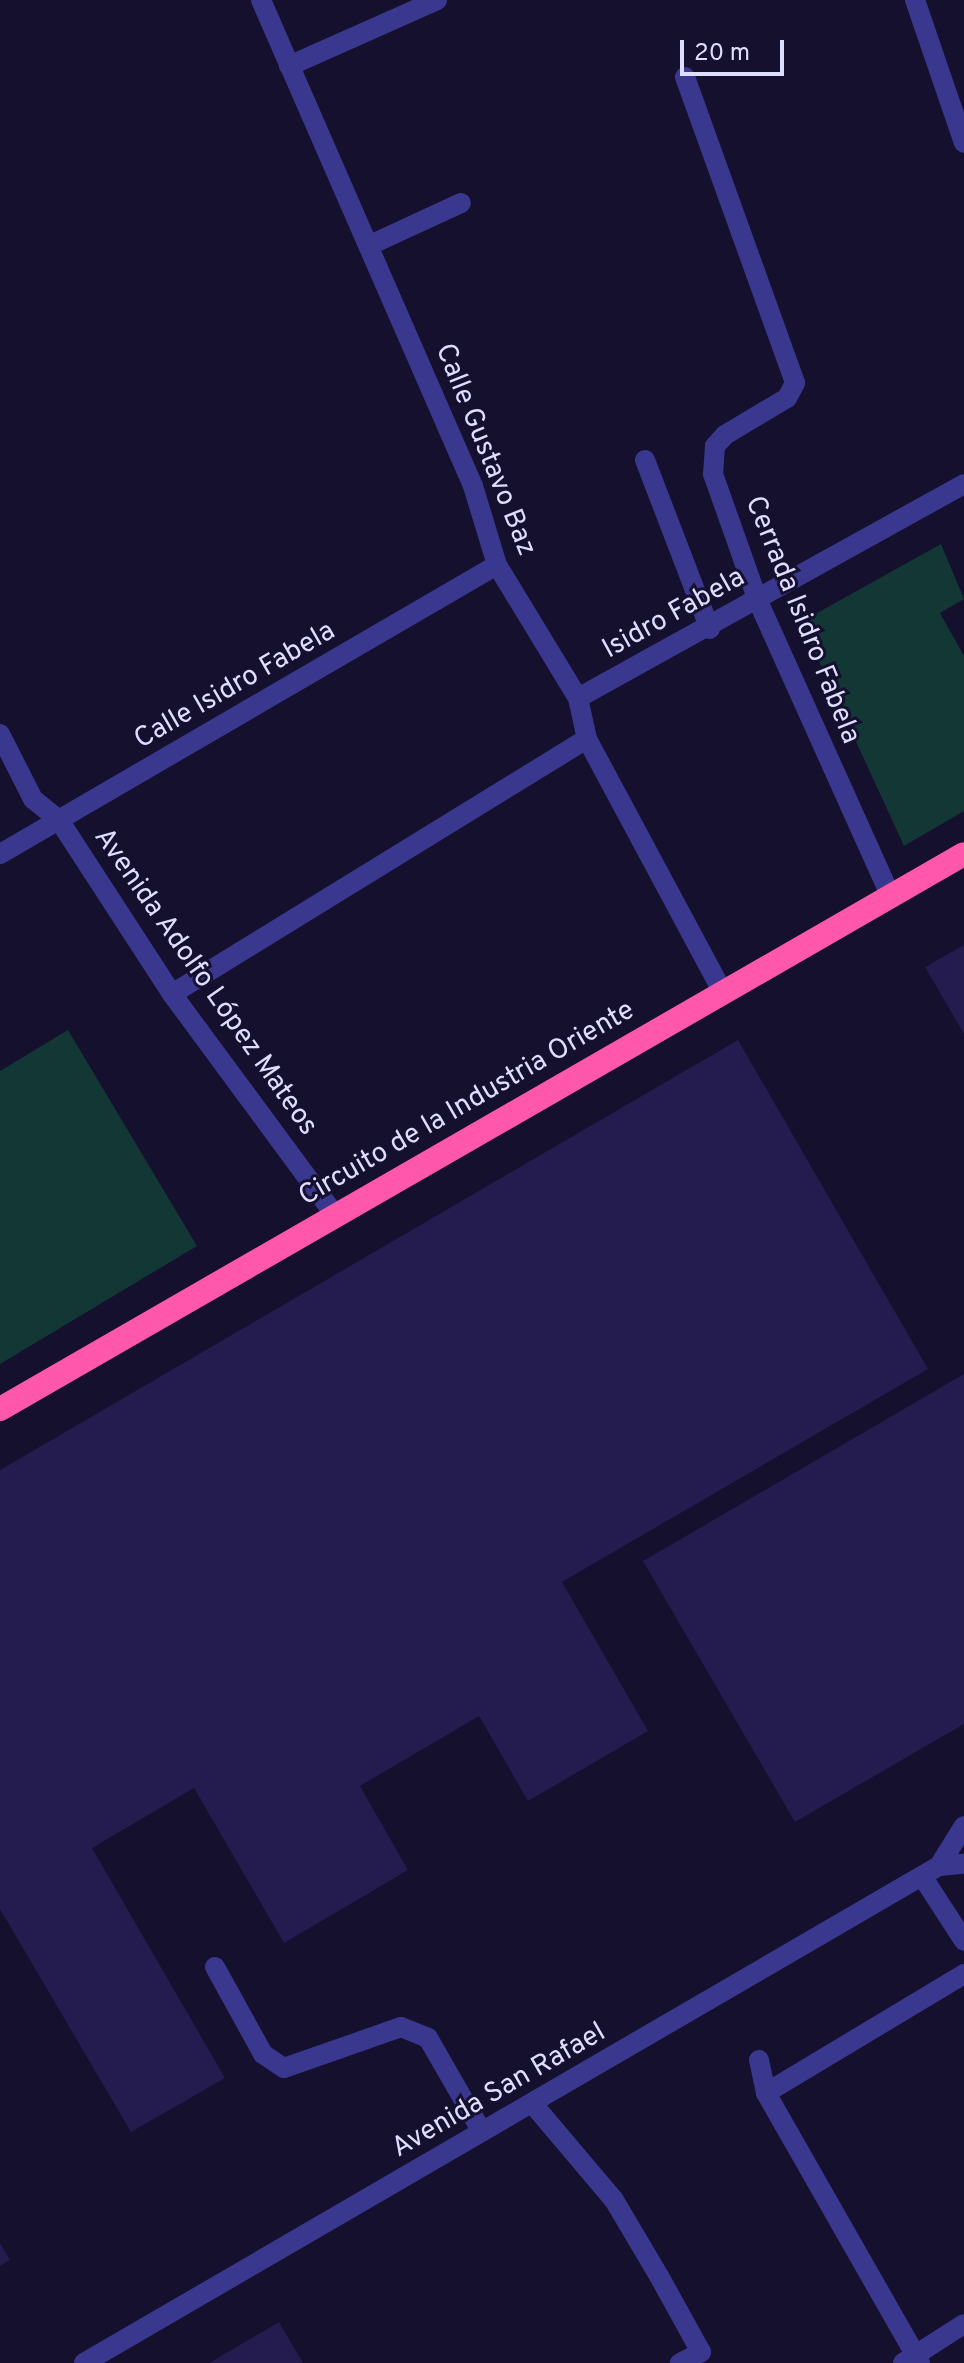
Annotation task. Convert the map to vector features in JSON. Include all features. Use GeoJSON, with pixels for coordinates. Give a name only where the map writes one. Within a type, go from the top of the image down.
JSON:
{"type":"FeatureCollection","features":[{"type":"Feature","properties":{"kind":"highway","name":"Circuito de la Industria Oriente"},"geometry":{"type":"LineString","coordinates":[[0,1409],[964,854]]}},
{"type":"Feature","properties":{"kind":"street","name":"Calle Gustavo Baz"},"geometry":{"type":"LineString","coordinates":[[261,0],[473,486],[497,565],[578,698],[587,739],[723,993]]}},
{"type":"Feature","properties":{"kind":"street"},"geometry":{"type":"LineString","coordinates":[[289,66],[437,0]]}},
{"type":"Feature","properties":{"kind":"street"},"geometry":{"type":"LineString","coordinates":[[915,0],[964,143]]}},
{"type":"Feature","properties":{"kind":"street","name":"Cerrada Isidro Fabela"},"geometry":{"type":"LineString","coordinates":[[685,77],[795,383],[787,398],[725,435],[712,458],[758,601],[891,897]]}},
{"type":"Feature","properties":{"kind":"street"},"geometry":{"type":"LineString","coordinates":[[370,245],[461,203]]}},
{"type":"Feature","properties":{"kind":"street"},"geometry":{"type":"LineString","coordinates":[[645,460],[710,629]]}},
{"type":"Feature","properties":{"kind":"street","name":"Isidro Fabela"},"geometry":{"type":"LineString","coordinates":[[578,698],[710,629],[964,484]]}},
{"type":"Feature","properties":{"kind":"street","name":"Calle Isidro Fabela"},"geometry":{"type":"LineString","coordinates":[[0,854],[497,565]]}},
{"type":"Feature","properties":{"kind":"street","name":"Avenida Adolfo López Mateos"},"geometry":{"type":"LineString","coordinates":[[0,734],[33,799],[59,820],[172,994],[334,1214]]}},
{"type":"Feature","properties":{"kind":"street"},"geometry":{"type":"LineString","coordinates":[[172,994],[587,739]]}},
{"type":"Feature","properties":{"kind":"street","name":"Avenida San Rafael"},"geometry":{"type":"LineString","coordinates":[[931,1871],[964,1826]]}},
{"type":"Feature","properties":{"kind":"street","name":"Avenida San Rafael"},"geometry":{"type":"LineString","coordinates":[[84,2363],[931,1871],[964,1864]]}},
{"type":"Feature","properties":{"kind":"street"},"geometry":{"type":"LineString","coordinates":[[931,1871],[964,1941]]}},
{"type":"Feature","properties":{"kind":"street"},"geometry":{"type":"LineString","coordinates":[[215,1967],[263,2054],[284,2068],[401,2027],[428,2038],[482,2132]]}},
{"type":"Feature","properties":{"kind":"street"},"geometry":{"type":"LineString","coordinates":[[766,2093],[964,1974]]}},
{"type":"Feature","properties":{"kind":"street"},"geometry":{"type":"LineString","coordinates":[[759,2060],[766,2093],[913,2360],[964,2324]]}},
{"type":"Feature","properties":{"kind":"street"},"geometry":{"type":"LineString","coordinates":[[532,2103],[614,2200],[659,2276],[701,2352],[680,2363]]}},
{"type":"Feature","properties":{"kind":"green space"},"geometry":{"type":"Polygon","coordinates":[[[941,544],[964,599],[940,613],[964,656],[964,811],[904,846],[801,622],[941,544]]]}},
{"type":"Feature","properties":{"kind":"green space"},"geometry":{"type":"Polygon","coordinates":[[[68,1030],[197,1246],[0,1364],[0,1071],[68,1030]]]}},
{"type":"Feature","properties":{"kind":"building"},"geometry":{"type":"Polygon","coordinates":[[[964,945],[964,1034],[925,967],[964,945]]]}},
{"type":"Feature","properties":{"kind":"building"},"geometry":{"type":"Polygon","coordinates":[[[738,1040],[928,1369],[562,1582],[648,1731],[528,1801],[479,1716],[360,1786],[408,1870],[284,1943],[194,1788],[92,1848],[225,2078],[131,2132],[0,1909],[0,1470],[738,1040]]]}},
{"type":"Feature","properties":{"kind":"building"},"geometry":{"type":"Polygon","coordinates":[[[964,1374],[964,1724],[795,1822],[643,1561],[964,1374]]]}},
{"type":"Feature","properties":{"kind":"building"},"geometry":{"type":"Polygon","coordinates":[[[0,2243],[10,2260],[0,2266],[0,2243]]]}},
{"type":"Feature","properties":{"kind":"building"},"geometry":{"type":"Polygon","coordinates":[[[279,2322],[303,2363],[209,2363],[279,2322]]]}}]}
